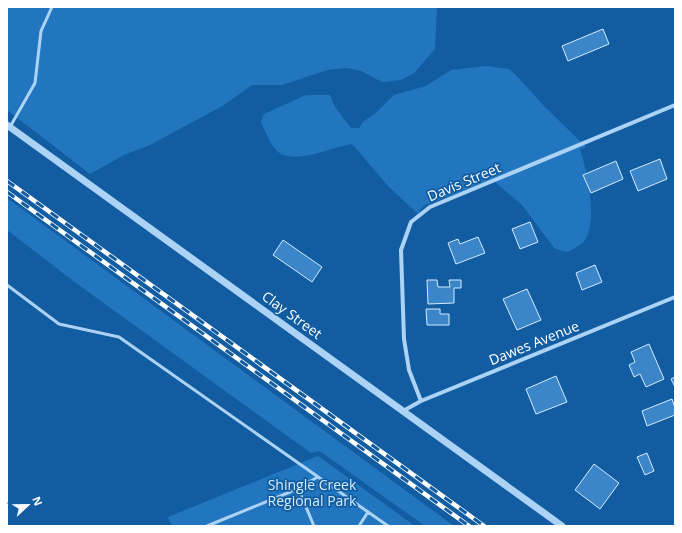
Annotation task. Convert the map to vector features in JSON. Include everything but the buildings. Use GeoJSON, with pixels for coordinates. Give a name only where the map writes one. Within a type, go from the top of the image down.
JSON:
{"type":"FeatureCollection","features":[{"type":"Feature","properties":{"kind":"street","name":"Davis Street"},"geometry":{"type":"LineString","coordinates":[[421,401],[409,370],[404,339],[401,250],[411,222],[430,207],[675,105]]}},
{"type":"Feature","properties":{"kind":"street","name":"Clay Street"},"geometry":{"type":"LineString","coordinates":[[9,126],[562,526]]}},
{"type":"Feature","properties":{"kind":"street","name":"Dawes Avenue"},"geometry":{"type":"LineString","coordinates":[[403,411],[421,401],[675,297]]}},
{"type":"Feature","properties":{"kind":"lane"},"geometry":{"type":"LineString","coordinates":[[9,126],[35,83],[41,31],[52,7]]}},
{"type":"Feature","properties":{"kind":"lane"},"geometry":{"type":"LineString","coordinates":[[7,285],[59,324],[118,337],[388,526]]}},
{"type":"Feature","properties":{"kind":"lane"},"geometry":{"type":"LineString","coordinates":[[207,526],[298,488],[318,477]]}},
{"type":"Feature","properties":{"kind":"lane"},"geometry":{"type":"LineString","coordinates":[[298,488],[314,526]]}},
{"type":"Feature","properties":{"kind":"lane"},"geometry":{"type":"LineString","coordinates":[[359,526],[368,512]]}},
{"type":"Feature","properties":{"kind":"green space"},"geometry":{"type":"Polygon","coordinates":[[[7,7],[437,7],[435,49],[414,73],[401,80],[382,82],[361,71],[347,68],[327,70],[282,85],[252,85],[224,105],[150,145],[124,155],[90,174],[7,110],[7,7]]]}},
{"type":"Feature","properties":{"kind":"green space"},"geometry":{"type":"Polygon","coordinates":[[[486,66],[509,69],[586,147],[580,149],[586,169],[590,195],[591,221],[589,231],[584,242],[568,252],[555,249],[522,205],[493,180],[423,206],[418,214],[389,187],[352,144],[303,156],[293,157],[284,155],[277,151],[272,145],[261,122],[264,114],[306,95],[330,95],[335,107],[351,128],[359,128],[363,122],[377,112],[394,95],[426,86],[451,70],[486,66]]]}},
{"type":"Feature","properties":{"kind":"green space"},"geometry":{"type":"Polygon","coordinates":[[[7,198],[454,526],[425,526],[321,452],[318,451],[311,453],[76,283],[7,230],[7,198]]]}},
{"type":"Feature","properties":{"kind":"green space","name":"Shingle Creek Regional Park"},"geometry":{"type":"Polygon","coordinates":[[[318,456],[415,526],[172,526],[168,517],[318,456]]]}},
{"type":"Feature","properties":{"kind":"railway"},"geometry":{"type":"LineString","coordinates":[[7,181],[484,526]]}},
{"type":"Feature","properties":{"kind":"railway"},"geometry":{"type":"LineString","coordinates":[[7,192],[469,526]]}}]}
